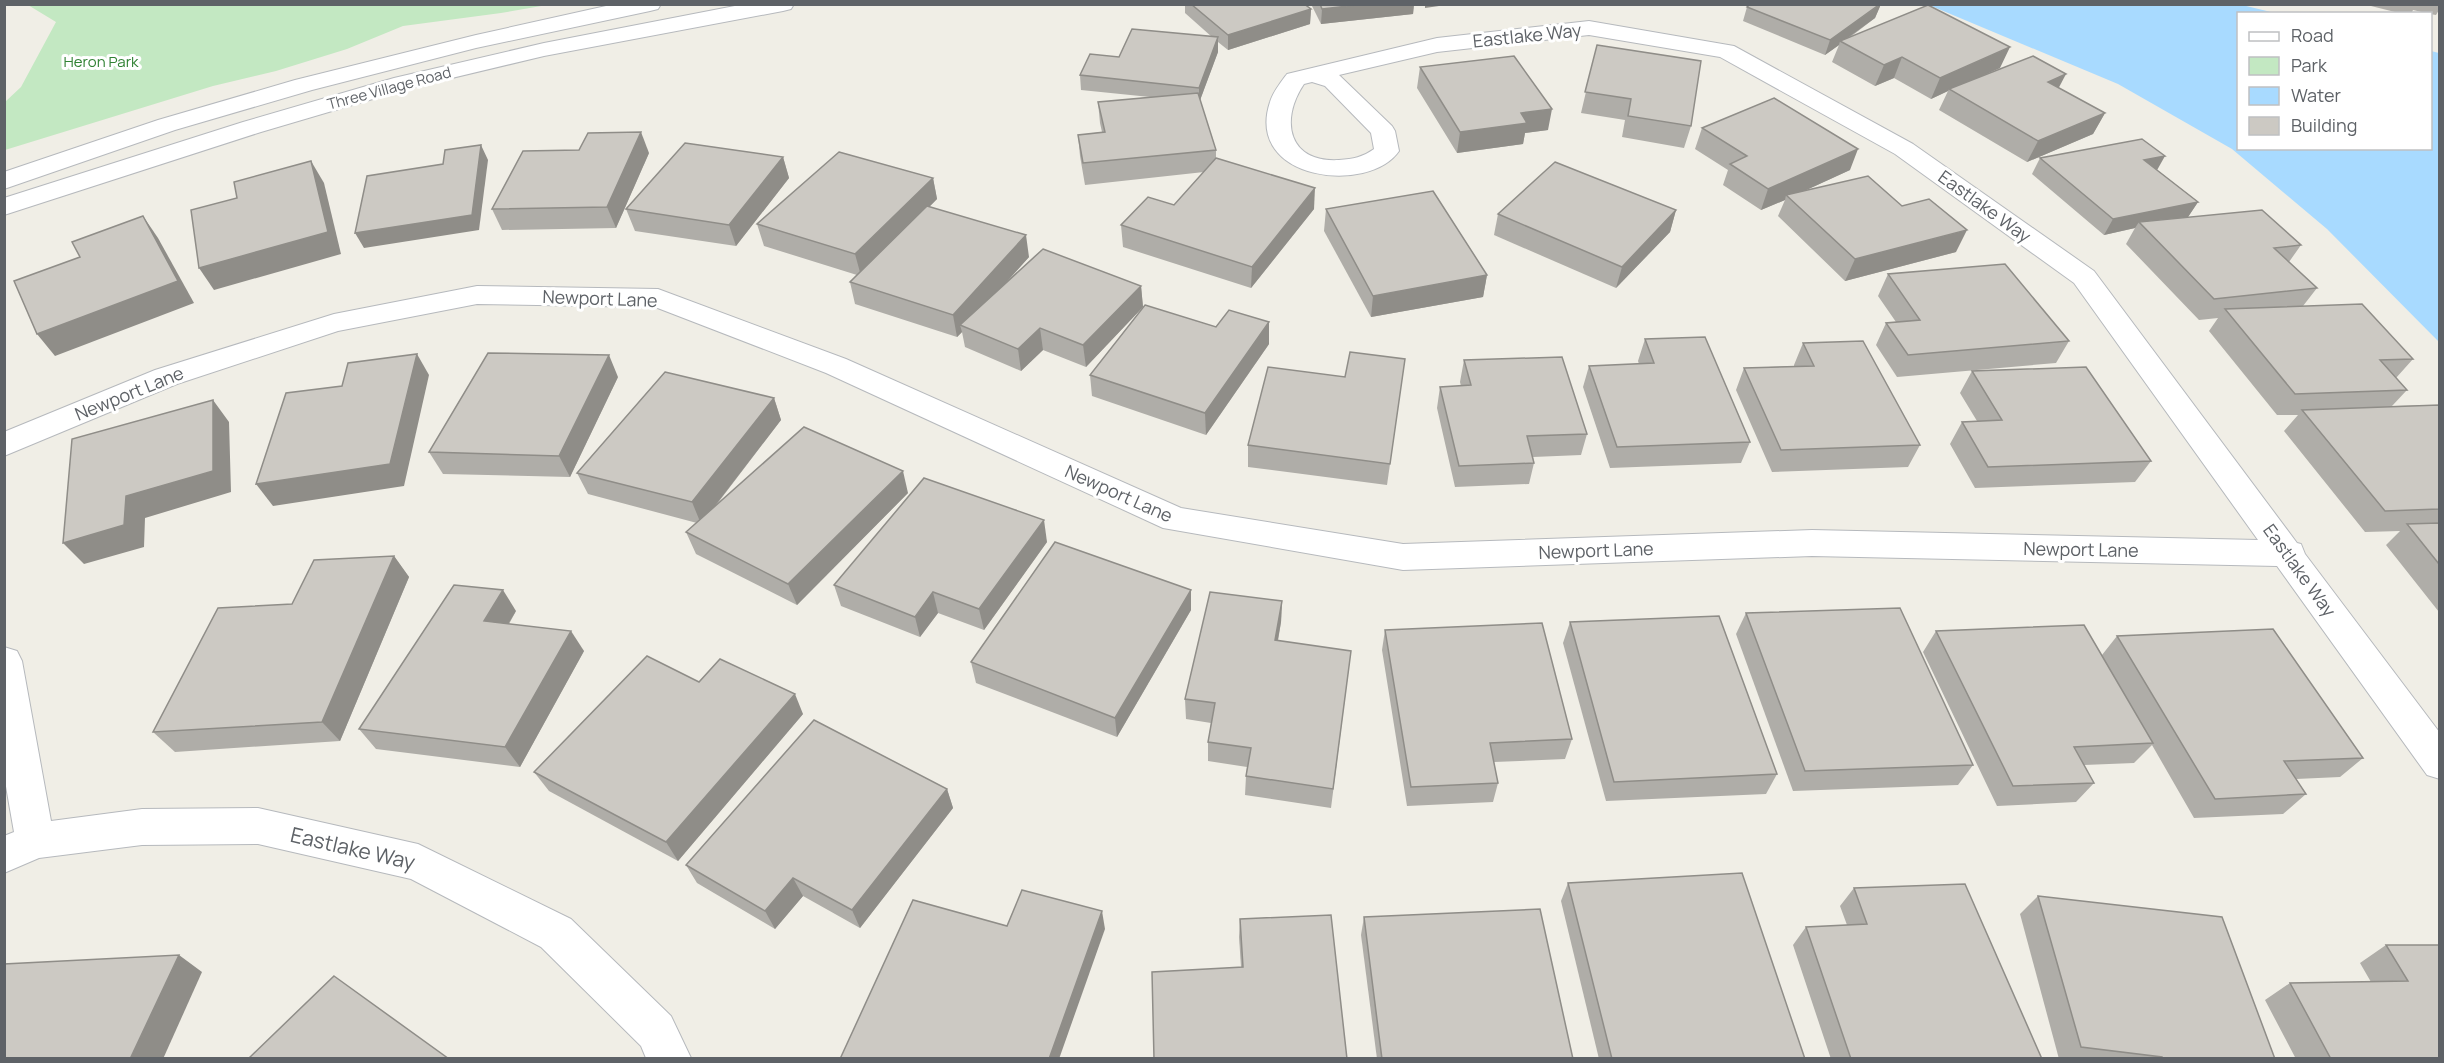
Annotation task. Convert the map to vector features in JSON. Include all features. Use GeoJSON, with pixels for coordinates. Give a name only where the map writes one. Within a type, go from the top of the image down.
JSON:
{"type":"FeatureCollection","features":[{"type":"Feature","properties":{"kind":"street","name":"Three Village Road"},"geometry":{"type":"LineString","coordinates":[[4,181],[190,118],[395,61],[650,4]]}},
{"type":"Feature","properties":{"kind":"street","name":"Three Village Road"},"geometry":{"type":"LineString","coordinates":[[4,207],[212,138],[403,83],[578,42],[768,5]]}},
{"type":"Feature","properties":{"kind":"street","name":"Eastlake Way"},"geometry":{"type":"LineString","coordinates":[[1311,74],[1333,81],[1383,131],[1387,151],[1370,163],[1344,169],[1311,167],[1285,149],[1280,138],[1278,121],[1281,102],[1295,79],[1311,74],[1437,45],[1589,28],[1726,51],[1904,148],[2084,277],[2289,553],[2439,763]]}},
{"type":"Feature","properties":{"kind":"street","name":"Newport Lane"},"geometry":{"type":"LineString","coordinates":[[4,445],[166,377],[334,323],[477,295],[658,298],[836,366],[1175,519],[1403,557],[1812,543],[2289,553]]}},
{"type":"Feature","properties":{"kind":"street"},"geometry":{"type":"LineString","coordinates":[[4,661],[20,848]]}},
{"type":"Feature","properties":{"kind":"street","name":"Eastlake Way"},"geometry":{"type":"LineString","coordinates":[[20,848],[142,827],[258,826],[418,862],[556,933],[656,1031],[669,1059]]}},
{"type":"Feature","properties":{"kind":"green space","name":"Heron Park"},"geometry":{"type":"Polygon","coordinates":[[[28,5],[547,5],[403,26],[347,49],[276,71],[213,86],[5,150],[5,102],[21,87],[56,22],[28,5]]]}},
{"type":"Feature","properties":{"kind":"water"},"geometry":{"type":"Polygon","coordinates":[[[2238,4],[2271,12],[2237,12],[2237,150],[2432,150],[2432,51],[2439,53],[2439,342],[2327,229],[2232,149],[2118,84],[1929,5],[2238,4]]]}},
{"type":"Feature","properties":{"kind":"building"},"geometry":{"type":"Polygon","coordinates":[[[1191,4],[1304,4],[1311,9],[1228,35],[1191,4]]]}},
{"type":"Feature","properties":{"kind":"building"},"geometry":{"type":"Polygon","coordinates":[[[1320,4],[1365,4],[1322,9],[1320,4]]]}},
{"type":"Feature","properties":{"kind":"building"},"geometry":{"type":"Polygon","coordinates":[[[1750,4],[1880,4],[1830,40],[1747,7],[1750,4]]]}},
{"type":"Feature","properties":{"kind":"building"},"geometry":{"type":"Polygon","coordinates":[[[1928,5],[2010,47],[1940,78],[1902,57],[1884,65],[1840,41],[1928,5]]]}},
{"type":"Feature","properties":{"kind":"building"},"geometry":{"type":"Polygon","coordinates":[[[1132,29],[1218,37],[1199,88],[1080,75],[1090,54],[1119,57],[1132,29]]]}},
{"type":"Feature","properties":{"kind":"building"},"geometry":{"type":"Polygon","coordinates":[[[1597,45],[1701,61],[1691,126],[1628,116],[1631,99],[1585,92],[1597,45]]]}},
{"type":"Feature","properties":{"kind":"building"},"geometry":{"type":"Polygon","coordinates":[[[1514,56],[1552,109],[1521,113],[1527,123],[1460,132],[1420,67],[1514,56]]]}},
{"type":"Feature","properties":{"kind":"building"},"geometry":{"type":"Polygon","coordinates":[[[2033,56],[2066,74],[2048,82],[2105,113],[2038,141],[1949,89],[2033,56]]]}},
{"type":"Feature","properties":{"kind":"building"},"geometry":{"type":"Polygon","coordinates":[[[1198,93],[1216,150],[1083,163],[1078,135],[1105,132],[1098,102],[1198,93]]]}},
{"type":"Feature","properties":{"kind":"building"},"geometry":{"type":"Polygon","coordinates":[[[1774,98],[1858,149],[1768,189],[1730,164],[1747,156],[1702,128],[1774,98]]]}},
{"type":"Feature","properties":{"kind":"building"},"geometry":{"type":"Polygon","coordinates":[[[641,132],[607,207],[492,209],[523,151],[579,150],[588,133],[641,132]]]}},
{"type":"Feature","properties":{"kind":"building"},"geometry":{"type":"Polygon","coordinates":[[[2142,139],[2165,156],[2144,160],[2198,202],[2113,219],[2040,158],[2142,139]]]}},
{"type":"Feature","properties":{"kind":"building"},"geometry":{"type":"Polygon","coordinates":[[[685,143],[783,157],[729,225],[626,209],[685,143]]]}},
{"type":"Feature","properties":{"kind":"building"},"geometry":{"type":"Polygon","coordinates":[[[481,145],[472,215],[355,233],[367,176],[443,164],[445,150],[481,145]]]}},
{"type":"Feature","properties":{"kind":"building"},"geometry":{"type":"Polygon","coordinates":[[[839,152],[933,178],[855,254],[757,224],[839,152]]]}},
{"type":"Feature","properties":{"kind":"building"},"geometry":{"type":"Polygon","coordinates":[[[1216,158],[1315,188],[1252,267],[1121,225],[1148,197],[1174,205],[1216,158]]]}},
{"type":"Feature","properties":{"kind":"building"},"geometry":{"type":"Polygon","coordinates":[[[311,161],[328,232],[199,268],[191,210],[237,198],[234,182],[311,161]]]}},
{"type":"Feature","properties":{"kind":"building"},"geometry":{"type":"Polygon","coordinates":[[[1555,162],[1676,210],[1622,267],[1498,214],[1555,162]]]}},
{"type":"Feature","properties":{"kind":"building"},"geometry":{"type":"Polygon","coordinates":[[[1868,176],[1902,206],[1929,199],[1967,230],[1855,259],[1786,195],[1868,176]]]}},
{"type":"Feature","properties":{"kind":"building"},"geometry":{"type":"Polygon","coordinates":[[[1433,191],[1487,275],[1373,296],[1326,209],[1433,191]]]}},
{"type":"Feature","properties":{"kind":"building"},"geometry":{"type":"Polygon","coordinates":[[[927,206],[1026,235],[953,315],[850,282],[927,206]]]}},
{"type":"Feature","properties":{"kind":"building"},"geometry":{"type":"Polygon","coordinates":[[[2262,210],[2301,245],[2274,248],[2317,288],[2214,299],[2139,222],[2262,210]]]}},
{"type":"Feature","properties":{"kind":"building"},"geometry":{"type":"Polygon","coordinates":[[[143,216],[178,281],[37,334],[14,281],[80,257],[72,242],[143,216]]]}},
{"type":"Feature","properties":{"kind":"building"},"geometry":{"type":"Polygon","coordinates":[[[1043,249],[1141,286],[1083,345],[1040,328],[1018,349],[960,325],[1043,249]]]}},
{"type":"Feature","properties":{"kind":"building"},"geometry":{"type":"Polygon","coordinates":[[[2005,264],[2069,341],[1908,355],[1886,323],[1920,320],[1888,274],[2005,264]]]}},
{"type":"Feature","properties":{"kind":"building"},"geometry":{"type":"Polygon","coordinates":[[[2362,304],[2413,359],[2380,360],[2407,390],[2295,394],[2225,309],[2362,304]]]}},
{"type":"Feature","properties":{"kind":"building"},"geometry":{"type":"Polygon","coordinates":[[[1145,305],[1216,327],[1229,310],[1269,322],[1205,413],[1090,375],[1145,305]]]}},
{"type":"Feature","properties":{"kind":"building"},"geometry":{"type":"Polygon","coordinates":[[[1705,337],[1750,442],[1617,447],[1589,366],[1654,363],[1645,339],[1705,337]]]}},
{"type":"Feature","properties":{"kind":"building"},"geometry":{"type":"Polygon","coordinates":[[[1863,341],[1920,445],[1781,450],[1744,368],[1814,366],[1803,343],[1863,341]]]}},
{"type":"Feature","properties":{"kind":"building"},"geometry":{"type":"Polygon","coordinates":[[[1350,352],[1405,359],[1390,464],[1248,445],[1268,367],[1345,377],[1350,352]]]}},
{"type":"Feature","properties":{"kind":"building"},"geometry":{"type":"Polygon","coordinates":[[[488,353],[609,355],[559,456],[429,452],[488,353]]]}},
{"type":"Feature","properties":{"kind":"building"},"geometry":{"type":"Polygon","coordinates":[[[417,354],[390,464],[256,484],[286,393],[342,386],[348,363],[417,354]]]}},
{"type":"Feature","properties":{"kind":"building"},"geometry":{"type":"Polygon","coordinates":[[[1562,357],[1587,434],[1527,436],[1534,463],[1459,466],[1440,387],[1471,385],[1464,360],[1562,357]]]}},
{"type":"Feature","properties":{"kind":"building"},"geometry":{"type":"Polygon","coordinates":[[[2086,367],[2151,461],[1988,467],[1962,422],[2002,420],[1972,371],[2086,367]]]}},
{"type":"Feature","properties":{"kind":"building"},"geometry":{"type":"Polygon","coordinates":[[[665,372],[774,398],[692,502],[577,473],[665,372]]]}},
{"type":"Feature","properties":{"kind":"building"},"geometry":{"type":"Polygon","coordinates":[[[213,400],[213,471],[126,496],[124,525],[63,543],[72,439],[213,400]]]}},
{"type":"Feature","properties":{"kind":"building"},"geometry":{"type":"Polygon","coordinates":[[[2439,405],[2439,509],[2385,511],[2302,410],[2439,405]]]}},
{"type":"Feature","properties":{"kind":"building"},"geometry":{"type":"Polygon","coordinates":[[[804,427],[903,471],[788,584],[686,532],[804,427]]]}},
{"type":"Feature","properties":{"kind":"building"},"geometry":{"type":"Polygon","coordinates":[[[924,478],[1044,520],[979,609],[933,592],[915,617],[834,585],[924,478]]]}},
{"type":"Feature","properties":{"kind":"building"},"geometry":{"type":"Polygon","coordinates":[[[2439,523],[2439,564],[2407,524],[2439,523]]]}},
{"type":"Feature","properties":{"kind":"building"},"geometry":{"type":"Polygon","coordinates":[[[1055,542],[1191,590],[1115,718],[971,662],[1055,542]]]}},
{"type":"Feature","properties":{"kind":"building"},"geometry":{"type":"Polygon","coordinates":[[[394,556],[322,722],[153,732],[218,608],[292,604],[314,560],[394,556]]]}},
{"type":"Feature","properties":{"kind":"building"},"geometry":{"type":"Polygon","coordinates":[[[454,585],[503,590],[484,621],[571,631],[505,747],[359,729],[454,585]]]}},
{"type":"Feature","properties":{"kind":"building"},"geometry":{"type":"Polygon","coordinates":[[[1210,592],[1282,601],[1275,640],[1351,651],[1333,789],[1246,776],[1251,748],[1208,742],[1215,703],[1185,699],[1210,592]]]}},
{"type":"Feature","properties":{"kind":"building"},"geometry":{"type":"Polygon","coordinates":[[[1900,608],[1973,765],[1805,771],[1746,613],[1900,608]]]}},
{"type":"Feature","properties":{"kind":"building"},"geometry":{"type":"Polygon","coordinates":[[[1719,616],[1777,774],[1614,782],[1570,622],[1719,616]]]}},
{"type":"Feature","properties":{"kind":"building"},"geometry":{"type":"Polygon","coordinates":[[[1542,623],[1572,739],[1490,743],[1498,783],[1411,787],[1385,630],[1542,623]]]}},
{"type":"Feature","properties":{"kind":"building"},"geometry":{"type":"Polygon","coordinates":[[[2084,625],[2153,743],[2074,747],[2094,783],[2013,786],[1936,631],[2084,625]]]}},
{"type":"Feature","properties":{"kind":"building"},"geometry":{"type":"Polygon","coordinates":[[[2273,629],[2363,758],[2284,761],[2306,794],[2215,799],[2117,636],[2273,629]]]}},
{"type":"Feature","properties":{"kind":"building"},"geometry":{"type":"Polygon","coordinates":[[[647,656],[699,682],[720,659],[795,694],[666,842],[534,772],[647,656]]]}},
{"type":"Feature","properties":{"kind":"building"},"geometry":{"type":"Polygon","coordinates":[[[814,720],[947,789],[852,910],[793,878],[765,911],[686,865],[814,720]]]}},
{"type":"Feature","properties":{"kind":"building"},"geometry":{"type":"Polygon","coordinates":[[[1742,873],[1805,1059],[1612,1059],[1568,883],[1742,873]]]}},
{"type":"Feature","properties":{"kind":"building"},"geometry":{"type":"Polygon","coordinates":[[[1965,884],[2042,1059],[1851,1059],[1806,927],[1867,924],[1854,888],[1965,884]]]}},
{"type":"Feature","properties":{"kind":"building"},"geometry":{"type":"Polygon","coordinates":[[[1022,890],[1102,911],[1049,1059],[840,1059],[913,900],[1007,926],[1022,890]]]}},
{"type":"Feature","properties":{"kind":"building"},"geometry":{"type":"Polygon","coordinates":[[[2038,896],[2222,917],[2275,1059],[2162,1059],[2162,1057],[2081,1047],[2038,896]]]}},
{"type":"Feature","properties":{"kind":"building"},"geometry":{"type":"Polygon","coordinates":[[[1540,909],[1573,1059],[1382,1059],[1364,917],[1540,909]]]}},
{"type":"Feature","properties":{"kind":"building"},"geometry":{"type":"Polygon","coordinates":[[[1331,915],[1347,1059],[1154,1059],[1152,972],[1243,967],[1240,919],[1331,915]]]}},
{"type":"Feature","properties":{"kind":"building"},"geometry":{"type":"Polygon","coordinates":[[[2386,945],[2439,945],[2439,1059],[2331,1059],[2290,983],[2408,981],[2386,945]]]}},
{"type":"Feature","properties":{"kind":"building"},"geometry":{"type":"Polygon","coordinates":[[[179,955],[130,1059],[4,1059],[4,964],[179,955]]]}},
{"type":"Feature","properties":{"kind":"building"},"geometry":{"type":"Polygon","coordinates":[[[334,976],[449,1059],[248,1059],[334,976]]]}}]}
